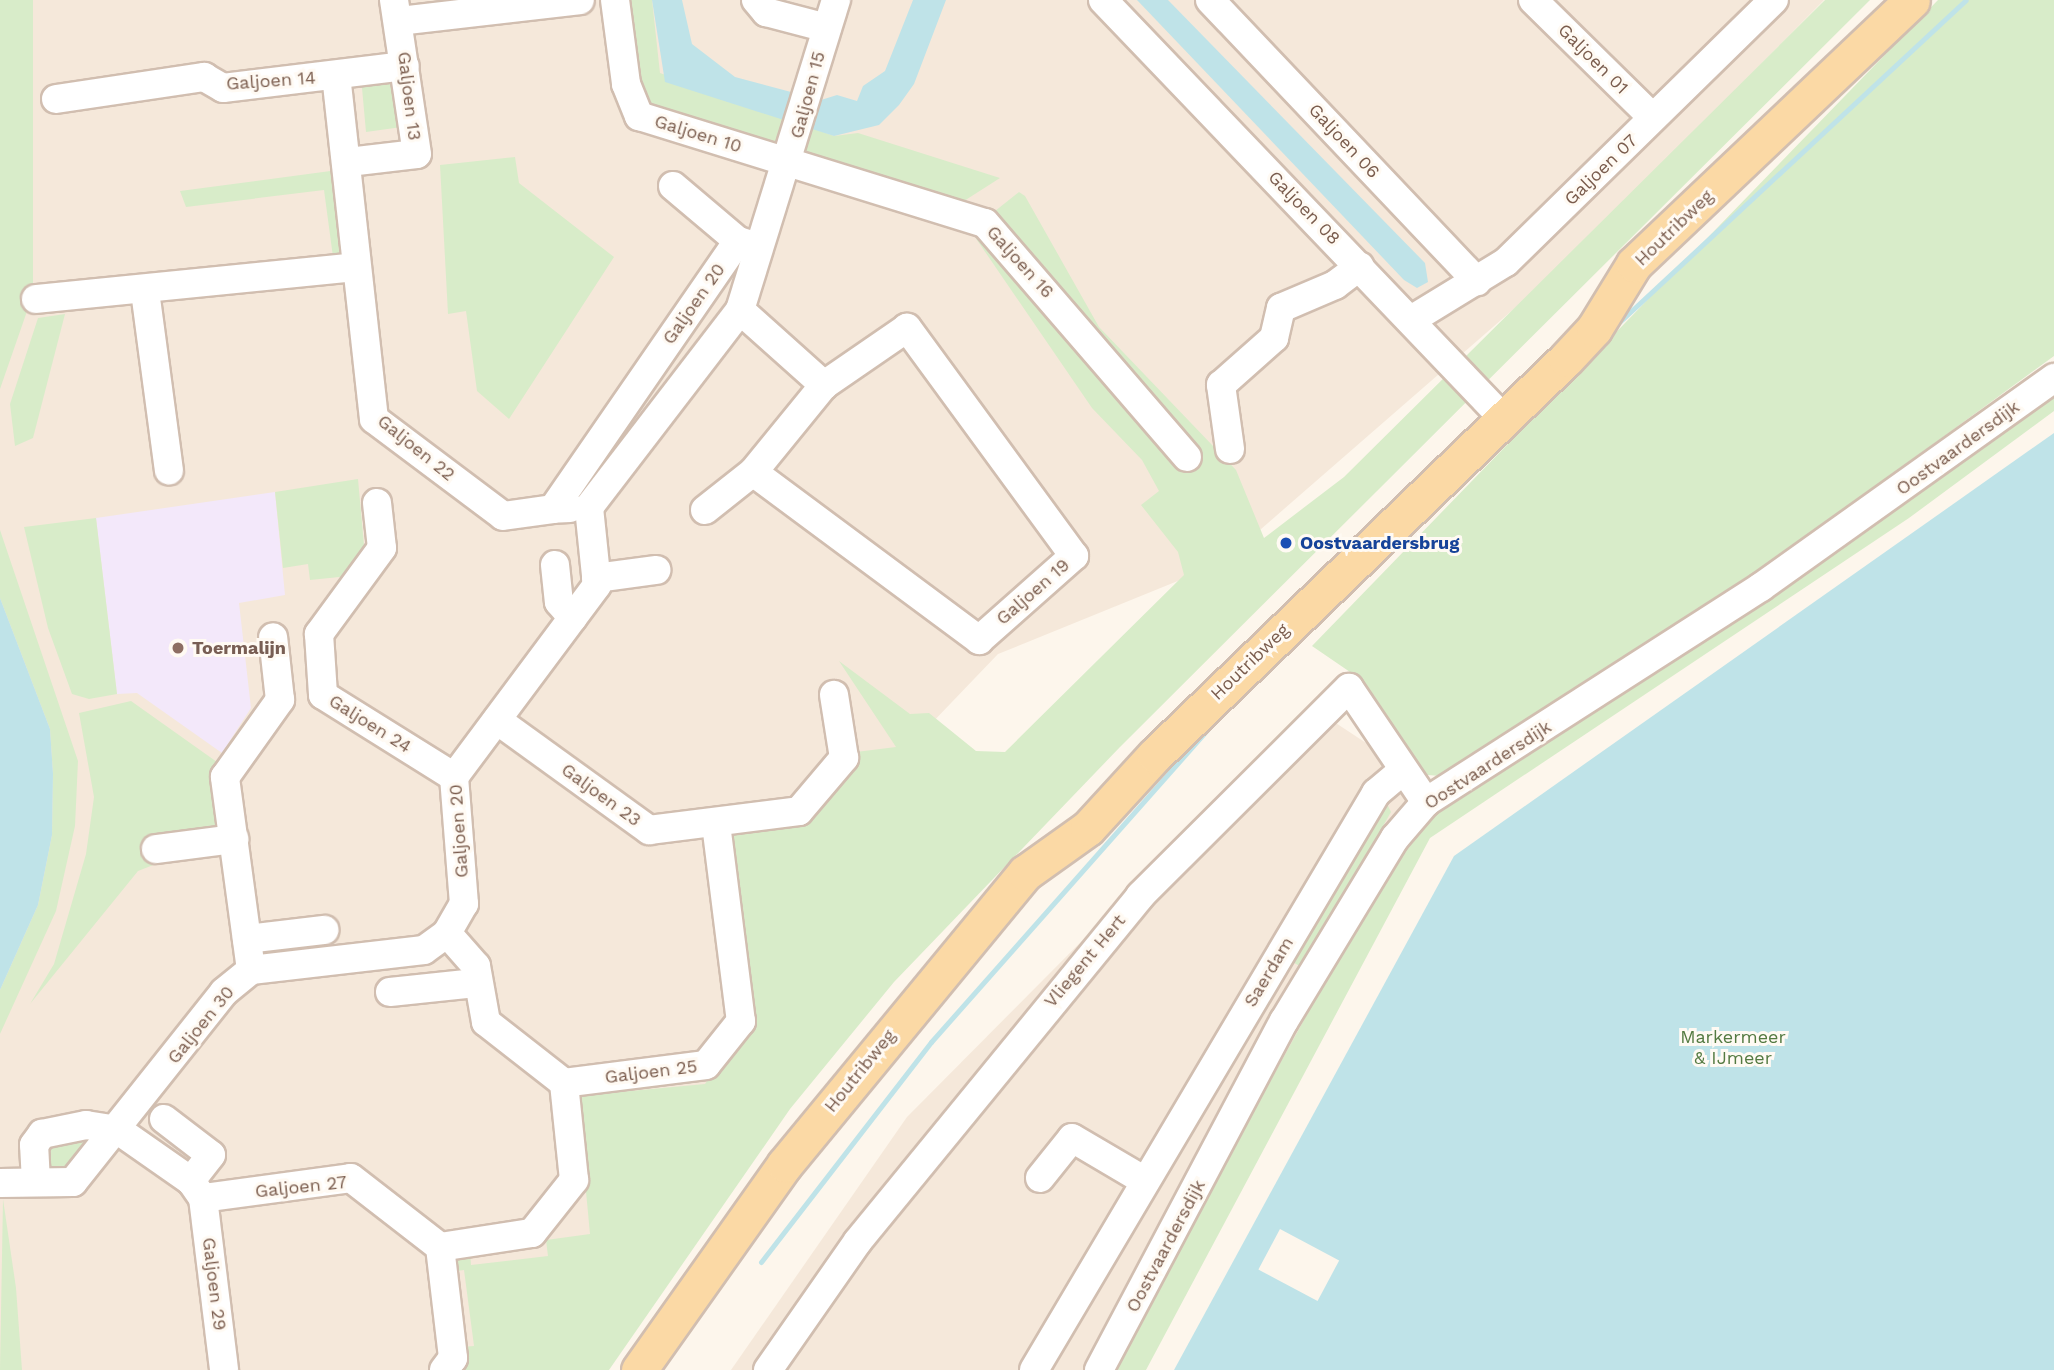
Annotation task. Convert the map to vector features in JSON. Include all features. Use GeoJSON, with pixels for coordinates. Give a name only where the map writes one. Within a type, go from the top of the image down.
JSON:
{"type":"FeatureCollection","features":[{"type":"Feature","properties":{"kind":"main road","name":"Houtribweg"},"geometry":{"type":"LineString","coordinates":[[639,1370],[785,1164],[1025,873],[1088,828],[1155,755],[1498,413],[1577,326],[1638,241],[1888,0]]}},
{"type":"Feature","properties":{"kind":"main road","name":"Houtribweg"},"geometry":{"type":"LineString","coordinates":[[626,1370],[786,1127],[977,894],[1011,859],[1068,824],[1498,413],[1594,329],[1634,264],[1912,0]]}},
{"type":"Feature","properties":{"kind":"street","name":"Galjoen 13"},"geometry":{"type":"LineString","coordinates":[[358,161],[416,154],[397,10],[580,0]]}},
{"type":"Feature","properties":{"kind":"street","name":"Galjoen 10"},"geometry":{"type":"LineString","coordinates":[[615,0],[626,84],[639,116],[793,150]]}},
{"type":"Feature","properties":{"kind":"street","name":"Galjoen 15"},"geometry":{"type":"LineString","coordinates":[[756,0],[766,12],[827,28]]}},
{"type":"Feature","properties":{"kind":"street","name":"Galjoen 15"},"geometry":{"type":"LineString","coordinates":[[793,150],[836,0]]}},
{"type":"Feature","properties":{"kind":"street","name":"Galjoen 08"},"geometry":{"type":"LineString","coordinates":[[1103,0],[1498,413]]}},
{"type":"Feature","properties":{"kind":"street","name":"Galjoen 06"},"geometry":{"type":"LineString","coordinates":[[1210,0],[1477,281]]}},
{"type":"Feature","properties":{"kind":"street","name":"Galjoen 01"},"geometry":{"type":"LineString","coordinates":[[1533,0],[1653,118]]}},
{"type":"Feature","properties":{"kind":"street","name":"Galjoen 07"},"geometry":{"type":"LineString","coordinates":[[1411,320],[1506,262],[1774,0]]}},
{"type":"Feature","properties":{"kind":"street","name":"Galjoen 14"},"geometry":{"type":"LineString","coordinates":[[55,99],[204,77],[223,88],[405,66]]}},
{"type":"Feature","properties":{"kind":"street","name":"Galjoen 22"},"geometry":{"type":"LineString","coordinates":[[336,75],[374,419],[503,516],[552,509]]}},
{"type":"Feature","properties":{"kind":"street","name":"Galjoen 20"},"geometry":{"type":"LineString","coordinates":[[552,509],[751,245],[793,150]]}},
{"type":"Feature","properties":{"kind":"street","name":"Galjoen 16"},"geometry":{"type":"LineString","coordinates":[[793,150],[985,223],[1187,457]]}},
{"type":"Feature","properties":{"kind":"street"},"geometry":{"type":"LineString","coordinates":[[673,186],[751,245]]}},
{"type":"Feature","properties":{"kind":"street","name":"Galjoen 20"},"geometry":{"type":"LineString","coordinates":[[589,507],[740,310],[751,245]]}},
{"type":"Feature","properties":{"kind":"street"},"geometry":{"type":"LineString","coordinates":[[1230,449],[1221,385],[1273,338],[1281,308],[1335,285],[1360,266]]}},
{"type":"Feature","properties":{"kind":"street"},"geometry":{"type":"LineString","coordinates":[[36,299],[145,291],[356,267]]}},
{"type":"Feature","properties":{"kind":"street"},"geometry":{"type":"LineString","coordinates":[[145,291],[169,470]]}},
{"type":"Feature","properties":{"kind":"street"},"geometry":{"type":"LineString","coordinates":[[740,310],[824,385]]}},
{"type":"Feature","properties":{"kind":"street","name":"Galjoen 19"},"geometry":{"type":"LineString","coordinates":[[705,510],[754,472],[824,385],[907,328],[1074,556],[979,640],[754,472]]}},
{"type":"Feature","properties":{"kind":"street","name":"Oostvaardersdijk"},"geometry":{"type":"LineString","coordinates":[[1099,1370],[1284,1021],[1395,838],[1426,802],[1761,587],[2054,377]]}},
{"type":"Feature","properties":{"kind":"street","name":"Galjoen 24"},"geometry":{"type":"LineString","coordinates":[[377,503],[382,548],[319,634],[323,695],[454,777]]}},
{"type":"Feature","properties":{"kind":"street"},"geometry":{"type":"LineString","coordinates":[[552,509],[589,507],[596,578],[656,570]]}},
{"type":"Feature","properties":{"kind":"street"},"geometry":{"type":"LineString","coordinates":[[555,565],[559,602],[573,618]]}},
{"type":"Feature","properties":{"kind":"street","name":"Galjoen 20"},"geometry":{"type":"LineString","coordinates":[[447,933],[464,904],[454,777],[573,618],[596,578]]}},
{"type":"Feature","properties":{"kind":"street"},"geometry":{"type":"LineString","coordinates":[[273,637],[280,700],[225,776],[251,970],[424,950],[447,933],[476,966],[476,983],[486,1021],[564,1083],[574,1180],[533,1233],[440,1247],[453,1358],[444,1370]]}},
{"type":"Feature","properties":{"kind":"street","name":"Vliegent Hert"},"geometry":{"type":"LineString","coordinates":[[768,1370],[858,1241],[1140,896],[1349,688],[1426,802]]}},
{"type":"Feature","properties":{"kind":"street"},"geometry":{"type":"LineString","coordinates":[[280,700],[323,695]]}},
{"type":"Feature","properties":{"kind":"street","name":"Galjoen 23"},"geometry":{"type":"LineString","coordinates":[[497,720],[649,830],[716,824],[799,811],[844,758],[834,695]]}},
{"type":"Feature","properties":{"kind":"street","name":"Saerdam"},"geometry":{"type":"LineString","coordinates":[[1034,1370],[1376,793],[1404,770]]}},
{"type":"Feature","properties":{"kind":"street","name":"Galjoen 25"},"geometry":{"type":"LineString","coordinates":[[564,1083],[706,1065],[728,1041],[741,1021],[716,824]]}},
{"type":"Feature","properties":{"kind":"street"},"geometry":{"type":"LineString","coordinates":[[156,849],[234,839]]}},
{"type":"Feature","properties":{"kind":"street"},"geometry":{"type":"LineString","coordinates":[[247,939],[324,930]]}},
{"type":"Feature","properties":{"kind":"street","name":"Galjoen 30"},"geometry":{"type":"LineString","coordinates":[[0,1183],[73,1182],[118,1130],[224,992],[251,970]]}},
{"type":"Feature","properties":{"kind":"street"},"geometry":{"type":"LineString","coordinates":[[390,992],[476,983]]}},
{"type":"Feature","properties":{"kind":"street"},"geometry":{"type":"LineString","coordinates":[[36,1182],[34,1145],[42,1134],[86,1125],[118,1130],[197,1190],[211,1155],[164,1118]]}},
{"type":"Feature","properties":{"kind":"street"},"geometry":{"type":"LineString","coordinates":[[1040,1178],[1072,1138],[1145,1181]]}},
{"type":"Feature","properties":{"kind":"street","name":"Galjoen 27"},"geometry":{"type":"LineString","coordinates":[[197,1190],[351,1178],[440,1247]]}},
{"type":"Feature","properties":{"kind":"street","name":"Galjoen 29"},"geometry":{"type":"LineString","coordinates":[[197,1190],[224,1370]]}},
{"type":"Feature","properties":{"kind":"shaded area"},"geometry":{"type":"Polygon","coordinates":[[[0,0],[1824,0],[1555,273],[1222,563],[998,654],[812,848],[748,1069],[486,1370],[0,1370],[0,0]]]}},
{"type":"Feature","properties":{"kind":"shaded area","name":"Toermalijn"},"geometry":{"type":"Polygon","coordinates":[[[275,492],[285,595],[239,603],[251,708],[222,753],[137,693],[117,694],[96,518],[275,492]]]}},
{"type":"Feature","properties":{"kind":"shaded area"},"geometry":{"type":"Polygon","coordinates":[[[1313,708],[1442,793],[1106,1370],[731,1370],[907,1117],[1313,708]]]}},
{"type":"Feature","properties":{"kind":"green space"},"geometry":{"type":"Polygon","coordinates":[[[0,0],[33,0],[33,294],[0,389],[0,0]]]}},
{"type":"Feature","properties":{"kind":"green space"},"geometry":{"type":"Polygon","coordinates":[[[627,0],[652,0],[660,73],[834,136],[858,133],[1000,178],[964,201],[655,114],[638,91],[627,0]]]}},
{"type":"Feature","properties":{"kind":"green space"},"geometry":{"type":"Polygon","coordinates":[[[1825,0],[1870,0],[1120,747],[894,982],[790,1109],[609,1370],[456,1370],[460,1347],[474,1346],[464,1270],[449,1272],[452,1258],[470,1250],[471,1265],[548,1256],[546,1240],[590,1234],[577,1096],[705,1084],[752,1020],[724,827],[801,818],[848,753],[896,747],[839,661],[910,714],[929,713],[976,751],[1005,752],[1184,575],[1178,552],[1141,505],[1159,491],[1142,460],[1092,408],[964,221],[975,227],[1019,192],[1025,196],[1099,327],[1236,470],[1264,538],[1344,477],[1825,0]]]}},
{"type":"Feature","properties":{"kind":"green space"},"geometry":{"type":"Polygon","coordinates":[[[1938,0],[2054,0],[2054,356],[1787,551],[1440,776],[1416,774],[1350,672],[1312,646],[1938,0]]]}},
{"type":"Feature","properties":{"kind":"green space"},"geometry":{"type":"Polygon","coordinates":[[[402,78],[409,126],[366,132],[362,88],[346,86],[402,78]]]}},
{"type":"Feature","properties":{"kind":"green space"},"geometry":{"type":"Polygon","coordinates":[[[515,157],[519,183],[614,257],[509,419],[477,391],[466,311],[448,314],[440,165],[515,157]]]}},
{"type":"Feature","properties":{"kind":"green space"},"geometry":{"type":"Polygon","coordinates":[[[338,170],[348,255],[333,257],[324,190],[186,207],[180,191],[338,170]]]}},
{"type":"Feature","properties":{"kind":"green space"},"geometry":{"type":"Polygon","coordinates":[[[65,314],[33,438],[15,446],[10,404],[38,318],[65,314]]]}},
{"type":"Feature","properties":{"kind":"green space"},"geometry":{"type":"Polygon","coordinates":[[[2054,389],[2054,411],[1909,518],[1430,838],[1146,1370],[1111,1370],[1390,864],[1437,807],[2054,389]]]}},
{"type":"Feature","properties":{"kind":"green space"},"geometry":{"type":"Polygon","coordinates":[[[358,479],[366,567],[359,575],[310,580],[308,564],[283,568],[275,492],[358,479]]]}},
{"type":"Feature","properties":{"kind":"green space"},"geometry":{"type":"Polygon","coordinates":[[[96,518],[117,694],[89,699],[72,694],[48,628],[24,527],[96,518]]]}},
{"type":"Feature","properties":{"kind":"green space"},"geometry":{"type":"Polygon","coordinates":[[[0,530],[78,761],[75,826],[56,911],[0,1034],[0,990],[38,905],[52,835],[53,774],[50,729],[0,598],[0,530]]]}},
{"type":"Feature","properties":{"kind":"green space"},"geometry":{"type":"Polygon","coordinates":[[[131,701],[224,767],[227,836],[138,871],[30,1004],[54,964],[86,854],[94,797],[79,713],[131,701]]]}},
{"type":"Feature","properties":{"kind":"green space"},"geometry":{"type":"Polygon","coordinates":[[[1387,804],[1391,812],[1303,968],[1284,957],[1381,805],[1387,804]]]}},
{"type":"Feature","properties":{"kind":"green space"},"geometry":{"type":"Polygon","coordinates":[[[98,1139],[67,1179],[48,1178],[44,1155],[59,1141],[98,1139]]]}},
{"type":"Feature","properties":{"kind":"green space"},"geometry":{"type":"Polygon","coordinates":[[[3,1199],[16,1288],[22,1370],[0,1370],[3,1199]]]}},
{"type":"Feature","properties":{"kind":"water"},"geometry":{"type":"Polygon","coordinates":[[[652,0],[682,0],[692,44],[735,77],[821,100],[837,95],[857,101],[863,86],[885,71],[913,0],[946,0],[914,84],[899,105],[879,125],[834,136],[665,82],[652,0]]]}},
{"type":"Feature","properties":{"kind":"water"},"geometry":{"type":"Polygon","coordinates":[[[1137,0],[1168,0],[1425,263],[1428,282],[1417,288],[1404,280],[1137,0]]]}},
{"type":"Feature","properties":{"kind":"water","name":"Markermeer & IJmeer"},"geometry":{"type":"Polygon","coordinates":[[[2054,433],[2054,1370],[1174,1370],[1454,856],[2054,433]]]}},
{"type":"Feature","properties":{"kind":"water"},"geometry":{"type":"Polygon","coordinates":[[[0,598],[50,729],[53,774],[52,835],[38,905],[0,990],[0,598]]]}},
{"type":"Feature","properties":{"kind":"pier"},"geometry":{"type":"Polygon","coordinates":[[[1280,1229],[1339,1260],[1318,1301],[1258,1270],[1280,1229]]]}},
{"type":"Feature","properties":{"kind":"waterway"},"geometry":{"type":"LineString","coordinates":[[1614,327],[1966,0]]}},
{"type":"Feature","properties":{"kind":"waterway"},"geometry":{"type":"LineString","coordinates":[[761,1262],[931,1042],[1219,717]]}},
{"type":"Feature","properties":{"kind":"place","name":"Oostvaardersbrug"},"geometry":{"type":"Point","coordinates":[1286,543]}},
{"type":"Feature","properties":{"kind":"place","name":"Toermalijn"},"geometry":{"type":"Point","coordinates":[178,648]}}]}
